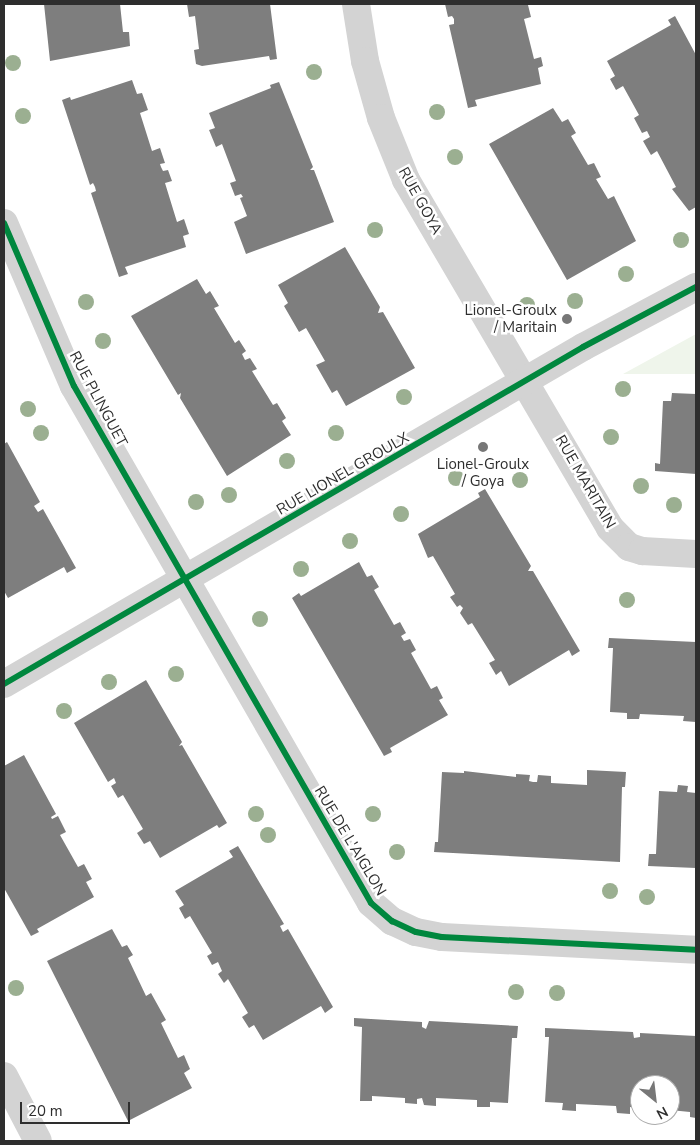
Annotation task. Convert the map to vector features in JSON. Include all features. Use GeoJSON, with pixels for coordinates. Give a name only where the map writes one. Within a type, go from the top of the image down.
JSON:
{"type":"FeatureCollection","features":[{"type":"Feature","properties":{"kind":"street","name":"RUE GOYA"},"geometry":{"type":"LineString","coordinates":[[356,4],[365,61],[381,118],[406,180],[496,338],[527,382]]}},
{"type":"Feature","properties":{"kind":"street","name":"RUE PLINGUET"},"geometry":{"type":"LineString","coordinates":[[4,223],[74,386],[186,580]]}},
{"type":"Feature","properties":{"kind":"street","name":"RUE LIONEL GROULX"},"geometry":{"type":"LineString","coordinates":[[4,684],[527,382],[696,287]]}},
{"type":"Feature","properties":{"kind":"street","name":"RUE MARITAIN"},"geometry":{"type":"LineString","coordinates":[[527,382],[618,538],[642,551],[696,554]]}},
{"type":"Feature","properties":{"kind":"street","name":"RUE DE L'AIGLON"},"geometry":{"type":"LineString","coordinates":[[186,580],[352,876],[371,903],[392,920],[416,932],[442,937],[696,950]]}},
{"type":"Feature","properties":{"kind":"street"},"geometry":{"type":"LineString","coordinates":[[4,1076],[38,1141]]}},
{"type":"Feature","properties":{"kind":"shaded area"},"geometry":{"type":"Polygon","coordinates":[[[696,334],[696,374],[623,374],[696,334]]]}},
{"type":"Feature","properties":{"kind":"building"},"geometry":{"type":"Polygon","coordinates":[[[44,4],[120,4],[123,32],[129,32],[130,46],[50,61],[44,4]]]}},
{"type":"Feature","properties":{"kind":"building"},"geometry":{"type":"Polygon","coordinates":[[[187,4],[270,4],[277,59],[270,60],[269,56],[202,66],[196,64],[194,50],[199,49],[195,16],[189,17],[187,4]]]}},
{"type":"Feature","properties":{"kind":"building"},"geometry":{"type":"Polygon","coordinates":[[[445,4],[528,5],[531,17],[524,19],[534,59],[541,57],[543,66],[538,68],[541,84],[475,100],[477,106],[468,108],[449,25],[454,24],[454,19],[452,16],[448,17],[445,4]]]}},
{"type":"Feature","properties":{"kind":"building"},"geometry":{"type":"Polygon","coordinates":[[[675,16],[696,55],[696,207],[689,211],[672,189],[676,187],[657,151],[651,155],[643,141],[650,137],[647,131],[642,133],[634,118],[639,115],[623,86],[616,90],[610,79],[615,76],[607,61],[671,25],[668,20],[675,16]]]}},
{"type":"Feature","properties":{"kind":"building"},"geometry":{"type":"Polygon","coordinates":[[[132,80],[137,94],[142,93],[148,110],[140,113],[152,151],[160,148],[165,163],[160,164],[161,167],[163,171],[168,170],[172,181],[165,183],[177,222],[184,219],[189,234],[183,236],[186,247],[125,267],[128,274],[119,277],[91,193],[96,191],[95,187],[93,183],[90,185],[62,100],[70,97],[71,100],[132,80]]]}},
{"type":"Feature","properties":{"kind":"building"},"geometry":{"type":"Polygon","coordinates":[[[279,82],[313,167],[310,170],[314,170],[334,222],[246,254],[234,222],[247,216],[240,198],[243,197],[241,194],[235,196],[230,183],[236,181],[222,144],[216,147],[209,130],[215,128],[209,113],[271,88],[270,85],[279,82]]]}},
{"type":"Feature","properties":{"kind":"building"},"geometry":{"type":"Polygon","coordinates":[[[553,108],[562,122],[568,119],[576,133],[571,136],[588,165],[594,163],[601,177],[596,179],[608,199],[614,196],[636,241],[567,280],[489,144],[553,108]]]}},
{"type":"Feature","properties":{"kind":"building"},"geometry":{"type":"Polygon","coordinates":[[[345,247],[380,307],[378,313],[383,312],[415,368],[346,406],[337,390],[332,393],[316,365],[325,361],[306,328],[299,332],[284,306],[288,303],[278,285],[345,247]]]}},
{"type":"Feature","properties":{"kind":"building"},"geometry":{"type":"Polygon","coordinates":[[[197,279],[206,294],[210,291],[219,306],[214,308],[235,343],[239,340],[246,351],[242,354],[245,360],[250,358],[257,369],[252,371],[273,405],[277,403],[286,418],[282,421],[291,435],[227,476],[180,398],[181,393],[178,395],[131,316],[197,279]]]}},
{"type":"Feature","properties":{"kind":"building"},"geometry":{"type":"Polygon","coordinates":[[[672,393],[696,394],[696,474],[655,471],[655,463],[660,464],[663,401],[671,401],[672,393]]]}},
{"type":"Feature","properties":{"kind":"building"},"geometry":{"type":"Polygon","coordinates":[[[7,442],[40,502],[34,506],[38,512],[43,509],[76,568],[67,573],[64,567],[8,598],[4,591],[4,444],[7,442]]]}},
{"type":"Feature","properties":{"kind":"building"},"geometry":{"type":"Polygon","coordinates":[[[485,489],[531,566],[528,571],[533,571],[580,651],[572,656],[569,650],[509,686],[501,671],[496,675],[489,663],[495,660],[472,623],[468,625],[460,613],[463,608],[460,605],[457,607],[450,597],[455,594],[433,556],[428,558],[418,534],[480,497],[478,493],[485,489]]]}},
{"type":"Feature","properties":{"kind":"building"},"geometry":{"type":"Polygon","coordinates":[[[359,562],[367,577],[372,575],[379,587],[374,590],[394,625],[400,622],[406,633],[401,636],[404,641],[410,639],[416,650],[411,653],[431,689],[437,686],[443,698],[439,700],[448,715],[390,748],[392,752],[384,756],[292,598],[299,593],[301,596],[359,562]]]}},
{"type":"Feature","properties":{"kind":"building"},"geometry":{"type":"Polygon","coordinates":[[[609,638],[696,642],[696,722],[683,721],[684,716],[640,714],[639,719],[627,719],[627,713],[610,712],[613,648],[608,648],[609,638]]]}},
{"type":"Feature","properties":{"kind":"building"},"geometry":{"type":"Polygon","coordinates":[[[146,680],[182,742],[179,746],[182,745],[227,823],[219,828],[217,825],[160,858],[150,841],[144,844],[137,833],[143,829],[123,795],[118,798],[111,786],[116,783],[114,778],[108,782],[74,723],[146,680]]]}},
{"type":"Feature","properties":{"kind":"building"},"geometry":{"type":"Polygon","coordinates":[[[24,755],[56,814],[51,817],[52,819],[58,816],[66,832],[60,835],[78,867],[84,864],[92,879],[86,882],[94,897],[37,929],[39,932],[31,936],[4,888],[4,766],[24,755]]]}},
{"type":"Feature","properties":{"kind":"building"},"geometry":{"type":"Polygon","coordinates":[[[587,770],[626,772],[625,787],[622,787],[620,862],[434,852],[435,842],[438,842],[442,772],[464,773],[464,771],[516,777],[516,774],[530,775],[529,781],[533,782],[537,782],[538,775],[551,776],[551,783],[587,785],[587,770]]]}},
{"type":"Feature","properties":{"kind":"building"},"geometry":{"type":"Polygon","coordinates":[[[678,785],[688,786],[687,792],[696,793],[696,868],[648,866],[649,854],[656,854],[659,791],[677,792],[678,785]]]}},
{"type":"Feature","properties":{"kind":"building"},"geometry":{"type":"Polygon","coordinates":[[[238,846],[284,924],[280,926],[283,932],[288,929],[333,1007],[325,1013],[321,1006],[263,1040],[254,1025],[249,1028],[242,1017],[248,1013],[228,979],[224,983],[218,974],[222,971],[218,962],[212,965],[207,956],[212,953],[190,916],[185,919],[179,908],[184,905],[175,891],[233,857],[229,851],[238,846]]]}},
{"type":"Feature","properties":{"kind":"building"},"geometry":{"type":"Polygon","coordinates":[[[112,929],[122,947],[127,945],[133,955],[128,958],[146,996],[151,993],[166,1020],[161,1023],[178,1058],[184,1055],[190,1069],[184,1073],[192,1088],[128,1121],[47,961],[112,929]]]}},
{"type":"Feature","properties":{"kind":"building"},"geometry":{"type":"Polygon","coordinates":[[[354,1018],[422,1022],[422,1027],[426,1029],[429,1021],[518,1026],[517,1038],[512,1038],[508,1103],[490,1102],[490,1107],[477,1107],[477,1100],[436,1098],[436,1106],[424,1105],[422,1098],[417,1099],[417,1104],[405,1103],[405,1098],[372,1096],[372,1101],[360,1101],[362,1027],[354,1026],[354,1018]]]}},
{"type":"Feature","properties":{"kind":"building"},"geometry":{"type":"Polygon","coordinates":[[[545,1028],[633,1032],[634,1038],[640,1037],[640,1033],[696,1036],[696,1118],[690,1117],[690,1112],[680,1111],[680,1075],[630,1075],[630,1114],[617,1113],[616,1106],[576,1104],[576,1111],[562,1110],[563,1103],[545,1102],[549,1037],[545,1037],[545,1028]]]}},
{"type":"Feature","properties":{"kind":"cycle path"},"geometry":{"type":"LineString","coordinates":[[4,223],[74,386],[371,903],[392,921],[416,932],[442,937],[696,950]]}},
{"type":"Feature","properties":{"kind":"cycle path"},"geometry":{"type":"LineString","coordinates":[[4,684],[583,347],[696,287]]}},
{"type":"Feature","properties":{"kind":"place","name":"Lionel-Groulx / Maritain"},"geometry":{"type":"Point","coordinates":[567,319]}},
{"type":"Feature","properties":{"kind":"place","name":"Lionel-Groulx / Goya"},"geometry":{"type":"Point","coordinates":[483,447]}}]}
